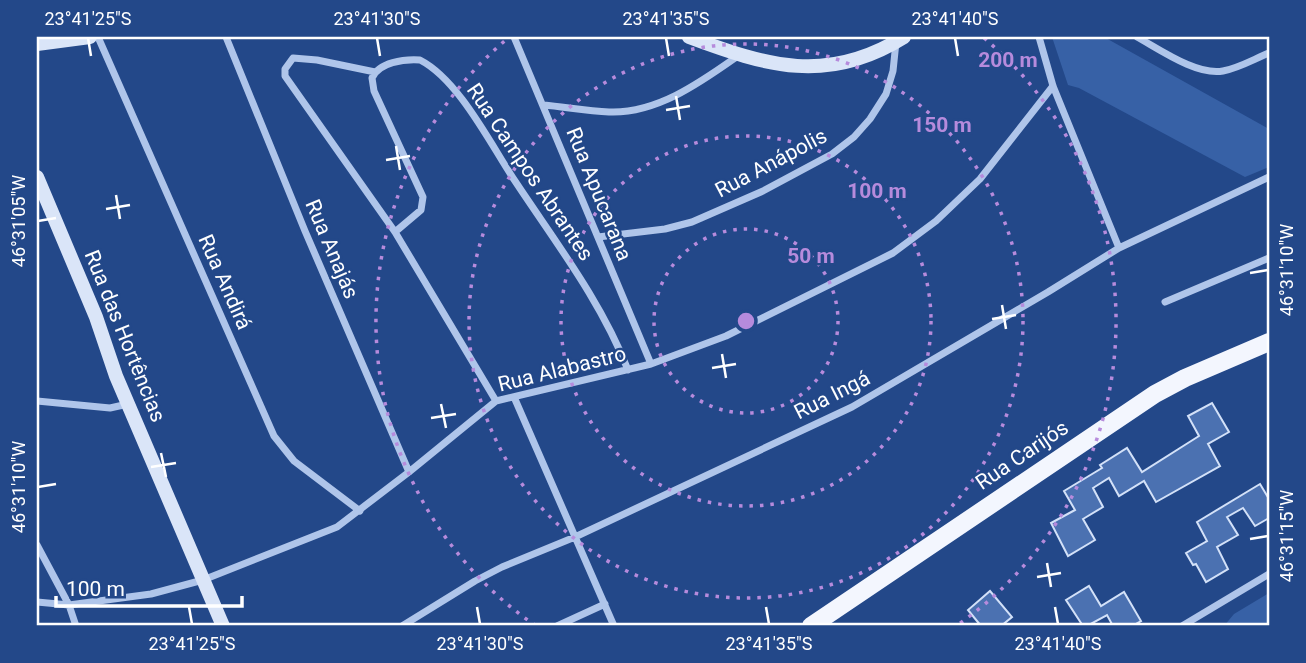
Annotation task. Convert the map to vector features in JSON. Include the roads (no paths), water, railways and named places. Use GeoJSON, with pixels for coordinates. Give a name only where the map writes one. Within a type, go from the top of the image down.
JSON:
{"type":"FeatureCollection","features":[{"type":"Feature","properties":{"kind":"main road"},"geometry":{"type":"LineString","coordinates":[[37,44],[90,37]]}},
{"type":"Feature","properties":{"kind":"main road"},"geometry":{"type":"LineString","coordinates":[[689,37],[738,56],[789,66],[815,67],[849,61],[900,39]]}},
{"type":"Feature","properties":{"kind":"main road","name":"Rua das Hortências"},"geometry":{"type":"LineString","coordinates":[[37,177],[96,317],[128,404],[223,626]]}},
{"type":"Feature","properties":{"kind":"main road","name":"Rua Carijós"},"geometry":{"type":"LineString","coordinates":[[811,626],[1156,394],[1185,378],[1269,342]]}},
{"type":"Feature","properties":{"kind":"street","name":"Rua Andirá"},"geometry":{"type":"LineString","coordinates":[[99,37],[274,436],[295,461],[360,511]]}},
{"type":"Feature","properties":{"kind":"street","name":"Rua Anajás"},"geometry":{"type":"LineString","coordinates":[[226,37],[304,231],[409,472]]}},
{"type":"Feature","properties":{"kind":"street","name":"Rua Apucarana"},"geometry":{"type":"LineString","coordinates":[[514,37],[651,364]]}},
{"type":"Feature","properties":{"kind":"street"},"geometry":{"type":"LineString","coordinates":[[1039,37],[1053,86],[1119,248]]}},
{"type":"Feature","properties":{"kind":"street"},"geometry":{"type":"LineString","coordinates":[[1137,37],[1197,68],[1212,71],[1237,66],[1269,53]]}},
{"type":"Feature","properties":{"kind":"street","name":"Rua Anápolis"},"geometry":{"type":"LineString","coordinates":[[598,237],[665,229],[692,222],[763,191],[832,154],[854,137],[886,94],[900,39]]}},
{"type":"Feature","properties":{"kind":"street"},"geometry":{"type":"LineString","coordinates":[[544,105],[610,112],[631,110],[687,91],[738,56]]}},
{"type":"Feature","properties":{"kind":"street"},"geometry":{"type":"LineString","coordinates":[[395,232],[421,210],[423,197],[374,91],[372,78],[375,72],[317,60],[293,58],[288,61],[285,76],[395,232],[496,401]]}},
{"type":"Feature","properties":{"kind":"street","name":"Rua Campos Abrantes"},"geometry":{"type":"LineString","coordinates":[[375,72],[397,62],[420,60],[455,89],[590,293],[614,336],[628,370]]}},
{"type":"Feature","properties":{"kind":"street","name":"Rua Alabastro"},"geometry":{"type":"LineString","coordinates":[[37,603],[69,605],[151,594],[204,580],[337,527],[496,401],[651,364],[726,336],[893,253],[936,221],[980,179],[1053,86]]}},
{"type":"Feature","properties":{"kind":"street","name":"Rua Ingá"},"geometry":{"type":"LineString","coordinates":[[402,626],[475,581],[852,407],[1119,248],[1269,177]]}},
{"type":"Feature","properties":{"kind":"street"},"geometry":{"type":"LineString","coordinates":[[1165,302],[1269,258]]}},
{"type":"Feature","properties":{"kind":"street"},"geometry":{"type":"LineString","coordinates":[[514,397],[614,626]]}},
{"type":"Feature","properties":{"kind":"street"},"geometry":{"type":"LineString","coordinates":[[37,401],[110,408],[128,404]]}},
{"type":"Feature","properties":{"kind":"street"},"geometry":{"type":"LineString","coordinates":[[37,545],[69,605],[76,626]]}},
{"type":"Feature","properties":{"kind":"street"},"geometry":{"type":"LineString","coordinates":[[1182,626],[1269,574]]}},
{"type":"Feature","properties":{"kind":"street"},"geometry":{"type":"LineString","coordinates":[[557,626],[605,604]]}},
{"type":"Feature","properties":{"kind":"street"},"geometry":{"type":"LineString","coordinates":[[1195,619],[1204,626]]}}]}
